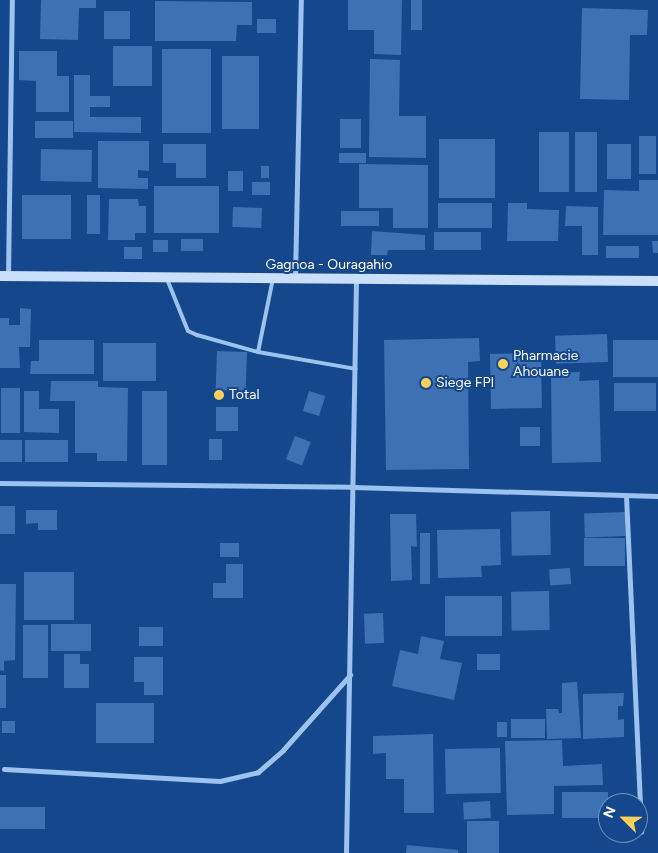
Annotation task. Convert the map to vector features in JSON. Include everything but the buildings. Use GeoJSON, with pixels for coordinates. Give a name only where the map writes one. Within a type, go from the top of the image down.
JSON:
{"type":"FeatureCollection","features":[{"type":"Feature","properties":{"kind":"main road","name":"Gagnoa - Ouragahio"},"geometry":{"type":"LineString","coordinates":[[4,276],[658,281]]}},
{"type":"Feature","properties":{"kind":"street"},"geometry":{"type":"LineString","coordinates":[[4,276],[12,0]]}},
{"type":"Feature","properties":{"kind":"street"},"geometry":{"type":"LineString","coordinates":[[295,278],[301,0]]}},
{"type":"Feature","properties":{"kind":"street"},"geometry":{"type":"LineString","coordinates":[[346,853],[357,369],[356,278]]}},
{"type":"Feature","properties":{"kind":"street"},"geometry":{"type":"LineString","coordinates":[[0,483],[353,487],[658,496]]}},
{"type":"Feature","properties":{"kind":"street"},"geometry":{"type":"LineString","coordinates":[[626,496],[639,793]]}},
{"type":"Feature","properties":{"kind":"street"},"geometry":{"type":"LineString","coordinates":[[4,769],[220,781],[258,772],[283,750],[350,675]]}},
{"type":"Feature","properties":{"kind":"lane"},"geometry":{"type":"LineString","coordinates":[[166,277],[188,331],[258,352],[357,369]]}},
{"type":"Feature","properties":{"kind":"lane"},"geometry":{"type":"LineString","coordinates":[[258,352],[273,278]]}},
{"type":"Feature","properties":{"kind":"place","name":"Pharmacie Ahouane"},"geometry":{"type":"Point","coordinates":[503,364]}},
{"type":"Feature","properties":{"kind":"place","name":"Siege FPI"},"geometry":{"type":"Point","coordinates":[426,383]}},
{"type":"Feature","properties":{"kind":"place","name":"Total"},"geometry":{"type":"Point","coordinates":[219,395]}}]}
